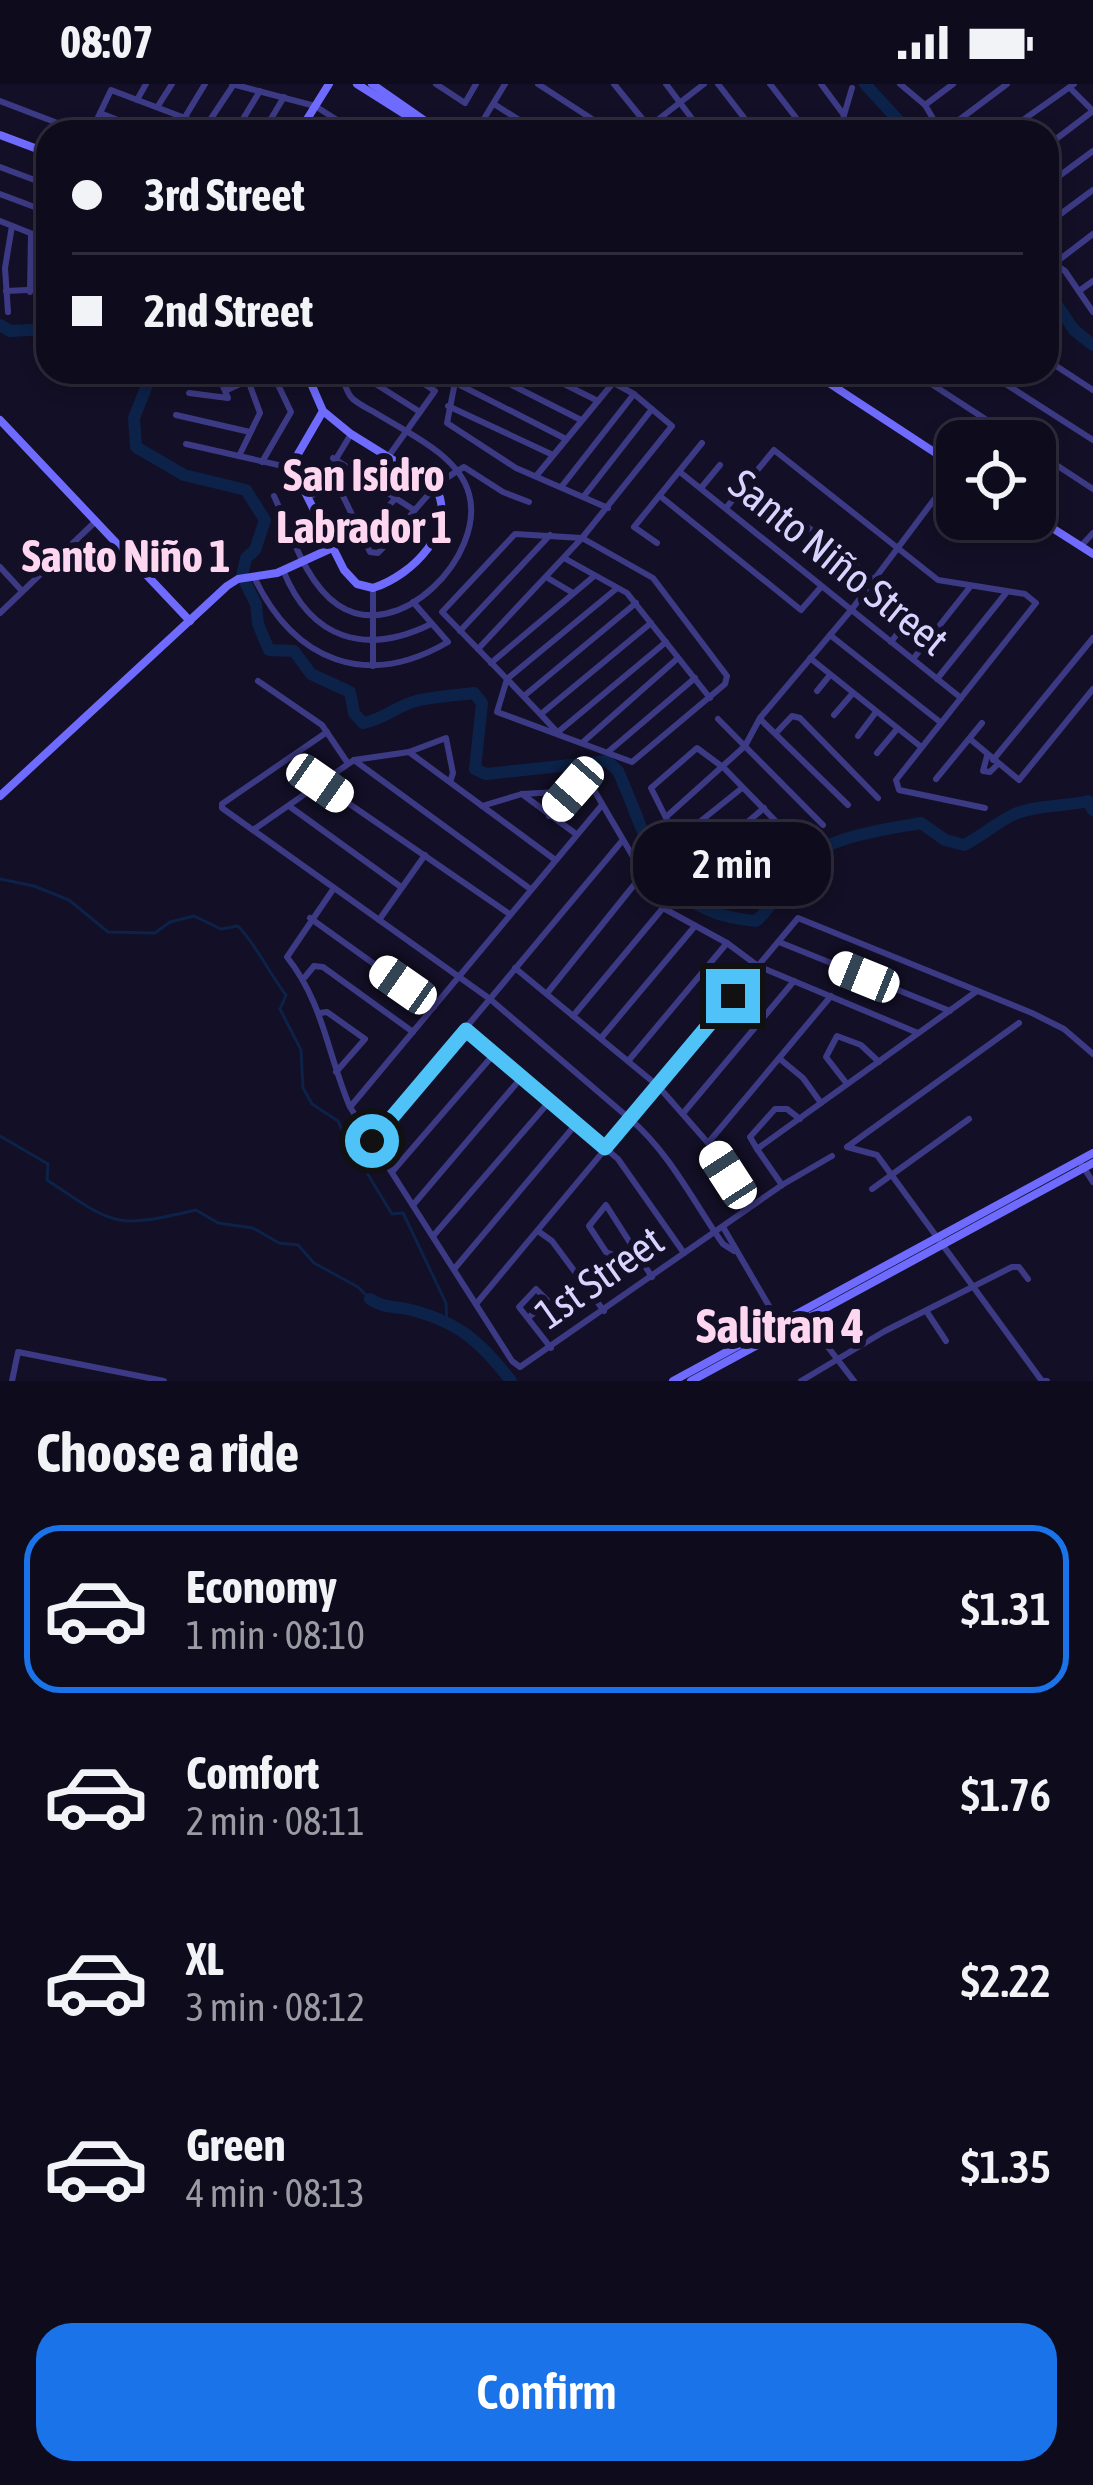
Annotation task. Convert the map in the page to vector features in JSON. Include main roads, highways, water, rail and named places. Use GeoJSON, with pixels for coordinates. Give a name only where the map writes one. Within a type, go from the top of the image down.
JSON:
{"type":"FeatureCollection","features":[{"type":"Feature","properties":{"kind":"waterway"},"geometry":{"type":"LineString","coordinates":[[865,84],[898,120]]}},
{"type":"Feature","properties":{"kind":"waterway"},"geometry":{"type":"LineString","coordinates":[[1059,308],[1074,330],[1093,345]]}},
{"type":"Feature","properties":{"kind":"waterway"},"geometry":{"type":"LineString","coordinates":[[0,325],[10,331],[36,330]]}},
{"type":"Feature","properties":{"kind":"waterway"},"geometry":{"type":"LineString","coordinates":[[147,384],[134,418],[136,447],[184,475],[246,490],[265,520],[242,576],[269,650],[294,651],[311,674],[350,692],[354,713],[363,723],[416,701],[474,693],[482,703],[475,769],[486,774],[607,761],[618,771],[663,872],[698,905],[756,921],[802,862],[832,844],[867,833],[921,823],[945,840],[964,845],[1026,810],[1088,801],[1093,810]]}},
{"type":"Feature","properties":{"kind":"waterway"},"geometry":{"type":"LineString","coordinates":[[0,879],[69,900],[108,932],[155,933],[170,922],[194,916],[221,929],[238,926],[286,995],[280,1009],[301,1050],[303,1088],[312,1104],[338,1121],[357,1163],[392,1214],[403,1213],[446,1303],[447,1325]]}},
{"type":"Feature","properties":{"kind":"waterway"},"geometry":{"type":"LineString","coordinates":[[0,1136],[48,1164],[47,1180],[103,1215],[131,1221],[196,1210],[218,1223],[253,1228],[279,1243],[298,1245],[314,1263],[358,1287],[370,1299]]}},
{"type":"Feature","properties":{"kind":"waterway"},"geometry":{"type":"LineString","coordinates":[[370,1299],[454,1327],[478,1344],[511,1381]]}},
{"type":"Feature","properties":{"kind":"district","name":"San Isidro Labrador 1"},"geometry":{"type":"Point","coordinates":[364,501]}},
{"type":"Feature","properties":{"kind":"district","name":"Santo Niño 1"},"geometry":{"type":"Point","coordinates":[126,556]}},
{"type":"Feature","properties":{"kind":"district","name":"Salitran 4"},"geometry":{"type":"Point","coordinates":[780,1326]}}]}
